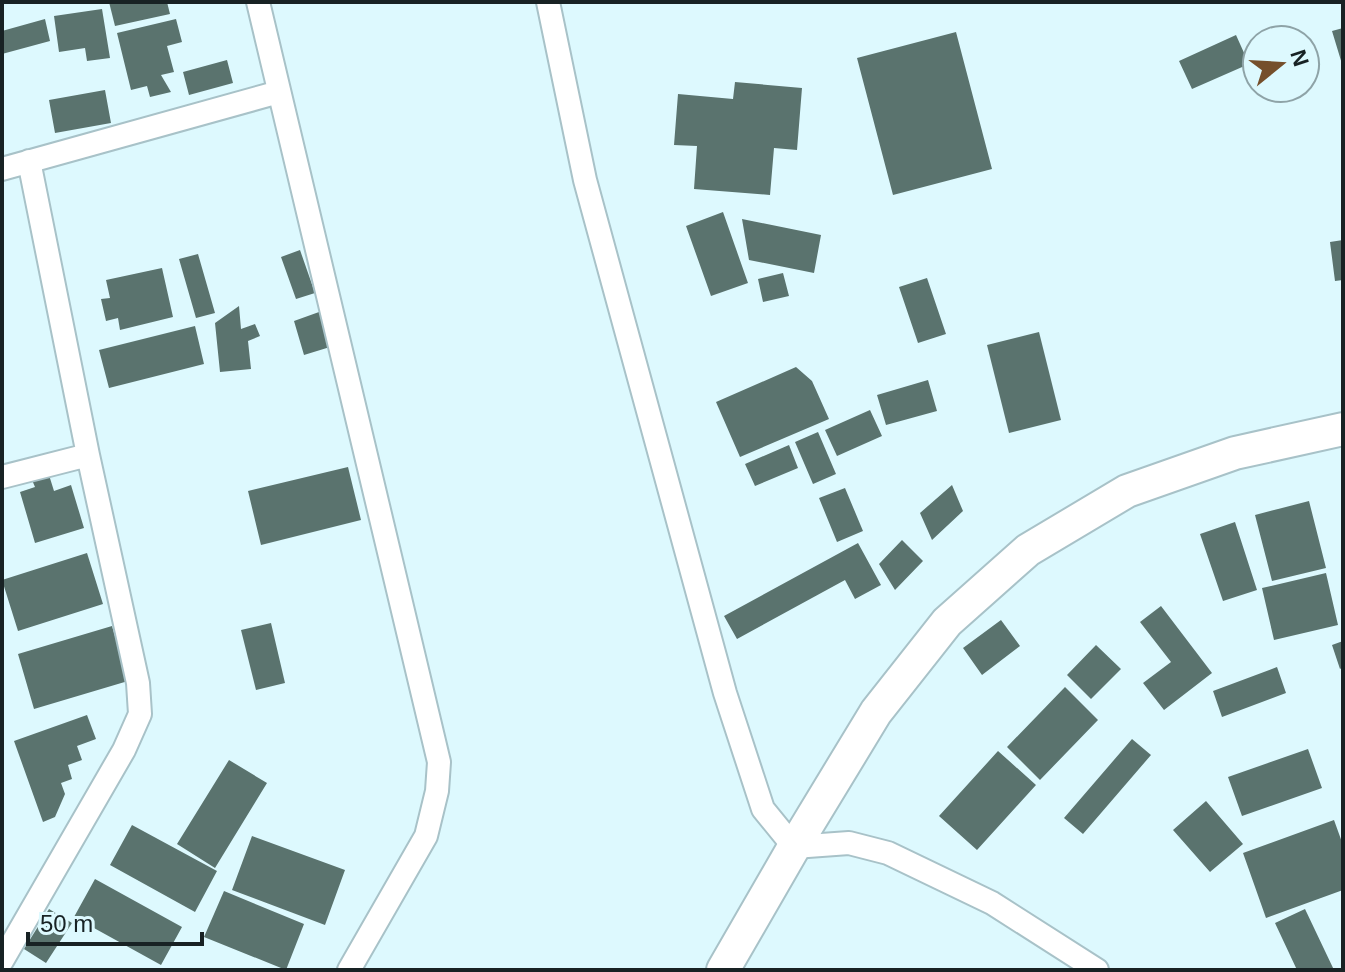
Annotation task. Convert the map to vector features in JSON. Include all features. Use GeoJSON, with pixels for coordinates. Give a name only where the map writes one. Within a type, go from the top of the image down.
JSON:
{"type":"FeatureCollection","features":[{"type":"Feature","properties":{"kind":"street"},"geometry":{"type":"LineString","coordinates":[[258,2],[439,762],[437,791],[426,836],[349,970]]}},
{"type":"Feature","properties":{"kind":"street"},"geometry":{"type":"LineString","coordinates":[[548,2],[585,180],[725,693],[763,809],[794,847]]}},
{"type":"Feature","properties":{"kind":"street"},"geometry":{"type":"LineString","coordinates":[[2,169],[279,92]]}},
{"type":"Feature","properties":{"kind":"street"},"geometry":{"type":"LineString","coordinates":[[2,961],[124,750],[140,714],[138,683],[29,161]]}},
{"type":"Feature","properties":{"kind":"street"},"geometry":{"type":"LineString","coordinates":[[723,970],[876,712],[947,622],[1028,550],[1127,491],[1235,453],[1343,429]]}},
{"type":"Feature","properties":{"kind":"street"},"geometry":{"type":"LineString","coordinates":[[2,477],[88,455]]}},
{"type":"Feature","properties":{"kind":"street"},"geometry":{"type":"LineString","coordinates":[[794,847],[849,843],[888,853],[992,903],[1097,970]]}},
{"type":"Feature","properties":{"kind":"building"},"geometry":{"type":"Polygon","coordinates":[[[109,2],[167,2],[170,14],[115,26],[109,2]]]}},
{"type":"Feature","properties":{"kind":"building"},"geometry":{"type":"Polygon","coordinates":[[[102,9],[110,58],[87,61],[85,48],[59,52],[54,16],[102,9]]]}},
{"type":"Feature","properties":{"kind":"building"},"geometry":{"type":"Polygon","coordinates":[[[45,19],[50,41],[2,54],[2,31],[45,19]]]}},
{"type":"Feature","properties":{"kind":"building"},"geometry":{"type":"Polygon","coordinates":[[[176,19],[182,42],[167,46],[174,72],[161,75],[171,92],[150,97],[147,86],[131,90],[117,33],[176,19]]]}},
{"type":"Feature","properties":{"kind":"building"},"geometry":{"type":"Polygon","coordinates":[[[1343,28],[1343,64],[1342,64],[1332,31],[1343,28]]]}},
{"type":"Feature","properties":{"kind":"building"},"geometry":{"type":"Polygon","coordinates":[[[956,32],[992,169],[893,195],[857,58],[956,32]]]}},
{"type":"Feature","properties":{"kind":"building"},"geometry":{"type":"Polygon","coordinates":[[[1236,35],[1241,46],[1241,68],[1192,89],[1179,61],[1236,35]]]}},
{"type":"Feature","properties":{"kind":"building"},"geometry":{"type":"Polygon","coordinates":[[[227,60],[233,83],[189,95],[183,72],[227,60]]]}},
{"type":"Feature","properties":{"kind":"building"},"geometry":{"type":"Polygon","coordinates":[[[735,82],[802,88],[797,150],[774,148],[770,195],[694,189],[697,146],[674,145],[678,94],[733,99],[735,82]]]}},
{"type":"Feature","properties":{"kind":"building"},"geometry":{"type":"Polygon","coordinates":[[[105,90],[111,123],[55,133],[49,100],[105,90]]]}},
{"type":"Feature","properties":{"kind":"building"},"geometry":{"type":"Polygon","coordinates":[[[723,212],[748,283],[711,296],[686,226],[723,212]]]}},
{"type":"Feature","properties":{"kind":"building"},"geometry":{"type":"Polygon","coordinates":[[[742,219],[821,235],[814,273],[749,260],[742,219]]]}},
{"type":"Feature","properties":{"kind":"building"},"geometry":{"type":"Polygon","coordinates":[[[1343,240],[1343,280],[1335,281],[1330,242],[1343,240]]]}},
{"type":"Feature","properties":{"kind":"building"},"geometry":{"type":"Polygon","coordinates":[[[300,250],[315,293],[296,299],[281,257],[300,250]]]}},
{"type":"Feature","properties":{"kind":"building"},"geometry":{"type":"Polygon","coordinates":[[[198,254],[215,313],[196,318],[179,259],[198,254]]]}},
{"type":"Feature","properties":{"kind":"building"},"geometry":{"type":"Polygon","coordinates":[[[162,268],[173,317],[120,330],[118,318],[106,321],[101,299],[110,298],[106,280],[162,268]]]}},
{"type":"Feature","properties":{"kind":"building"},"geometry":{"type":"Polygon","coordinates":[[[783,273],[789,296],[763,302],[758,279],[783,273]]]}},
{"type":"Feature","properties":{"kind":"building"},"geometry":{"type":"Polygon","coordinates":[[[927,278],[946,334],[918,343],[899,287],[927,278]]]}},
{"type":"Feature","properties":{"kind":"building"},"geometry":{"type":"Polygon","coordinates":[[[239,306],[241,329],[255,324],[260,336],[248,341],[251,369],[220,372],[215,323],[239,306]]]}},
{"type":"Feature","properties":{"kind":"building"},"geometry":{"type":"Polygon","coordinates":[[[319,312],[330,347],[304,355],[294,321],[319,312]]]}},
{"type":"Feature","properties":{"kind":"building"},"geometry":{"type":"Polygon","coordinates":[[[195,326],[204,364],[109,388],[99,350],[195,326]]]}},
{"type":"Feature","properties":{"kind":"building"},"geometry":{"type":"Polygon","coordinates":[[[1039,332],[1061,420],[1009,433],[987,345],[1039,332]]]}},
{"type":"Feature","properties":{"kind":"building"},"geometry":{"type":"Polygon","coordinates":[[[796,367],[812,381],[829,419],[740,457],[716,402],[796,367]]]}},
{"type":"Feature","properties":{"kind":"building"},"geometry":{"type":"Polygon","coordinates":[[[928,380],[937,411],[886,425],[877,395],[928,380]]]}},
{"type":"Feature","properties":{"kind":"building"},"geometry":{"type":"Polygon","coordinates":[[[870,410],[882,436],[837,456],[825,430],[870,410]]]}},
{"type":"Feature","properties":{"kind":"building"},"geometry":{"type":"Polygon","coordinates":[[[818,432],[836,474],[813,484],[795,442],[818,432]]]}},
{"type":"Feature","properties":{"kind":"building"},"geometry":{"type":"Polygon","coordinates":[[[789,445],[798,468],[755,486],[745,464],[789,445]]]}},
{"type":"Feature","properties":{"kind":"building"},"geometry":{"type":"Polygon","coordinates":[[[348,467],[361,520],[261,545],[248,491],[348,467]]]}},
{"type":"Feature","properties":{"kind":"building"},"geometry":{"type":"Polygon","coordinates":[[[49,475],[54,491],[71,485],[84,528],[35,543],[20,492],[35,487],[32,480],[49,475]]]}},
{"type":"Feature","properties":{"kind":"building"},"geometry":{"type":"Polygon","coordinates":[[[952,485],[963,511],[932,540],[920,513],[952,485]]]}},
{"type":"Feature","properties":{"kind":"building"},"geometry":{"type":"Polygon","coordinates":[[[845,488],[863,531],[837,542],[819,498],[845,488]]]}},
{"type":"Feature","properties":{"kind":"building"},"geometry":{"type":"Polygon","coordinates":[[[1309,501],[1326,568],[1272,581],[1255,515],[1309,501]]]}},
{"type":"Feature","properties":{"kind":"building"},"geometry":{"type":"Polygon","coordinates":[[[1235,522],[1257,590],[1223,601],[1200,534],[1235,522]]]}},
{"type":"Feature","properties":{"kind":"building"},"geometry":{"type":"Polygon","coordinates":[[[902,540],[923,561],[895,590],[879,564],[902,540]]]}},
{"type":"Feature","properties":{"kind":"building"},"geometry":{"type":"Polygon","coordinates":[[[858,543],[881,585],[855,599],[845,580],[737,639],[724,616],[858,543]]]}},
{"type":"Feature","properties":{"kind":"building"},"geometry":{"type":"Polygon","coordinates":[[[87,553],[103,604],[18,631],[2,580],[87,553]]]}},
{"type":"Feature","properties":{"kind":"building"},"geometry":{"type":"Polygon","coordinates":[[[1326,573],[1338,625],[1274,640],[1262,588],[1326,573]]]}},
{"type":"Feature","properties":{"kind":"building"},"geometry":{"type":"Polygon","coordinates":[[[1161,606],[1212,673],[1164,710],[1143,683],[1171,662],[1140,622],[1161,606]]]}},
{"type":"Feature","properties":{"kind":"building"},"geometry":{"type":"Polygon","coordinates":[[[1001,620],[1020,646],[982,675],[963,648],[1001,620]]]}},
{"type":"Feature","properties":{"kind":"building"},"geometry":{"type":"Polygon","coordinates":[[[271,623],[285,683],[256,690],[241,630],[271,623]]]}},
{"type":"Feature","properties":{"kind":"building"},"geometry":{"type":"Polygon","coordinates":[[[112,626],[128,681],[34,709],[18,654],[112,626]]]}},
{"type":"Feature","properties":{"kind":"building"},"geometry":{"type":"Polygon","coordinates":[[[1343,641],[1343,667],[1340,669],[1332,645],[1343,641]]]}},
{"type":"Feature","properties":{"kind":"building"},"geometry":{"type":"Polygon","coordinates":[[[1096,645],[1121,669],[1091,699],[1067,675],[1096,645]]]}},
{"type":"Feature","properties":{"kind":"building"},"geometry":{"type":"Polygon","coordinates":[[[1277,667],[1286,693],[1222,717],[1213,691],[1277,667]]]}},
{"type":"Feature","properties":{"kind":"building"},"geometry":{"type":"Polygon","coordinates":[[[1065,687],[1098,720],[1040,780],[1007,747],[1065,687]]]}},
{"type":"Feature","properties":{"kind":"building"},"geometry":{"type":"Polygon","coordinates":[[[87,715],[96,739],[77,746],[82,760],[68,765],[72,779],[61,783],[65,794],[55,817],[43,822],[14,741],[87,715]]]}},
{"type":"Feature","properties":{"kind":"building"},"geometry":{"type":"Polygon","coordinates":[[[1132,739],[1151,755],[1083,834],[1064,818],[1132,739]]]}},
{"type":"Feature","properties":{"kind":"building"},"geometry":{"type":"Polygon","coordinates":[[[1308,749],[1322,788],[1242,816],[1228,777],[1308,749]]]}},
{"type":"Feature","properties":{"kind":"building"},"geometry":{"type":"Polygon","coordinates":[[[998,751],[1036,785],[977,850],[939,816],[998,751]]]}},
{"type":"Feature","properties":{"kind":"building"},"geometry":{"type":"Polygon","coordinates":[[[229,760],[267,783],[215,868],[177,844],[229,760]]]}},
{"type":"Feature","properties":{"kind":"building"},"geometry":{"type":"Polygon","coordinates":[[[1206,801],[1243,844],[1210,872],[1173,830],[1206,801]]]}},
{"type":"Feature","properties":{"kind":"building"},"geometry":{"type":"Polygon","coordinates":[[[1334,820],[1343,845],[1343,890],[1266,918],[1243,853],[1334,820]]]}},
{"type":"Feature","properties":{"kind":"building"},"geometry":{"type":"Polygon","coordinates":[[[132,825],[217,871],[195,912],[110,865],[132,825]]]}},
{"type":"Feature","properties":{"kind":"building"},"geometry":{"type":"Polygon","coordinates":[[[252,836],[345,870],[325,925],[232,890],[252,836]]]}},
{"type":"Feature","properties":{"kind":"building"},"geometry":{"type":"Polygon","coordinates":[[[95,879],[182,927],[161,965],[74,917],[95,879]]]}},
{"type":"Feature","properties":{"kind":"building"},"geometry":{"type":"Polygon","coordinates":[[[224,891],[304,924],[286,970],[204,937],[224,891]]]}},
{"type":"Feature","properties":{"kind":"building"},"geometry":{"type":"Polygon","coordinates":[[[49,909],[72,923],[46,963],[24,949],[49,909]]]}},
{"type":"Feature","properties":{"kind":"building"},"geometry":{"type":"Polygon","coordinates":[[[1305,909],[1334,970],[1297,970],[1275,923],[1305,909]]]}}]}
